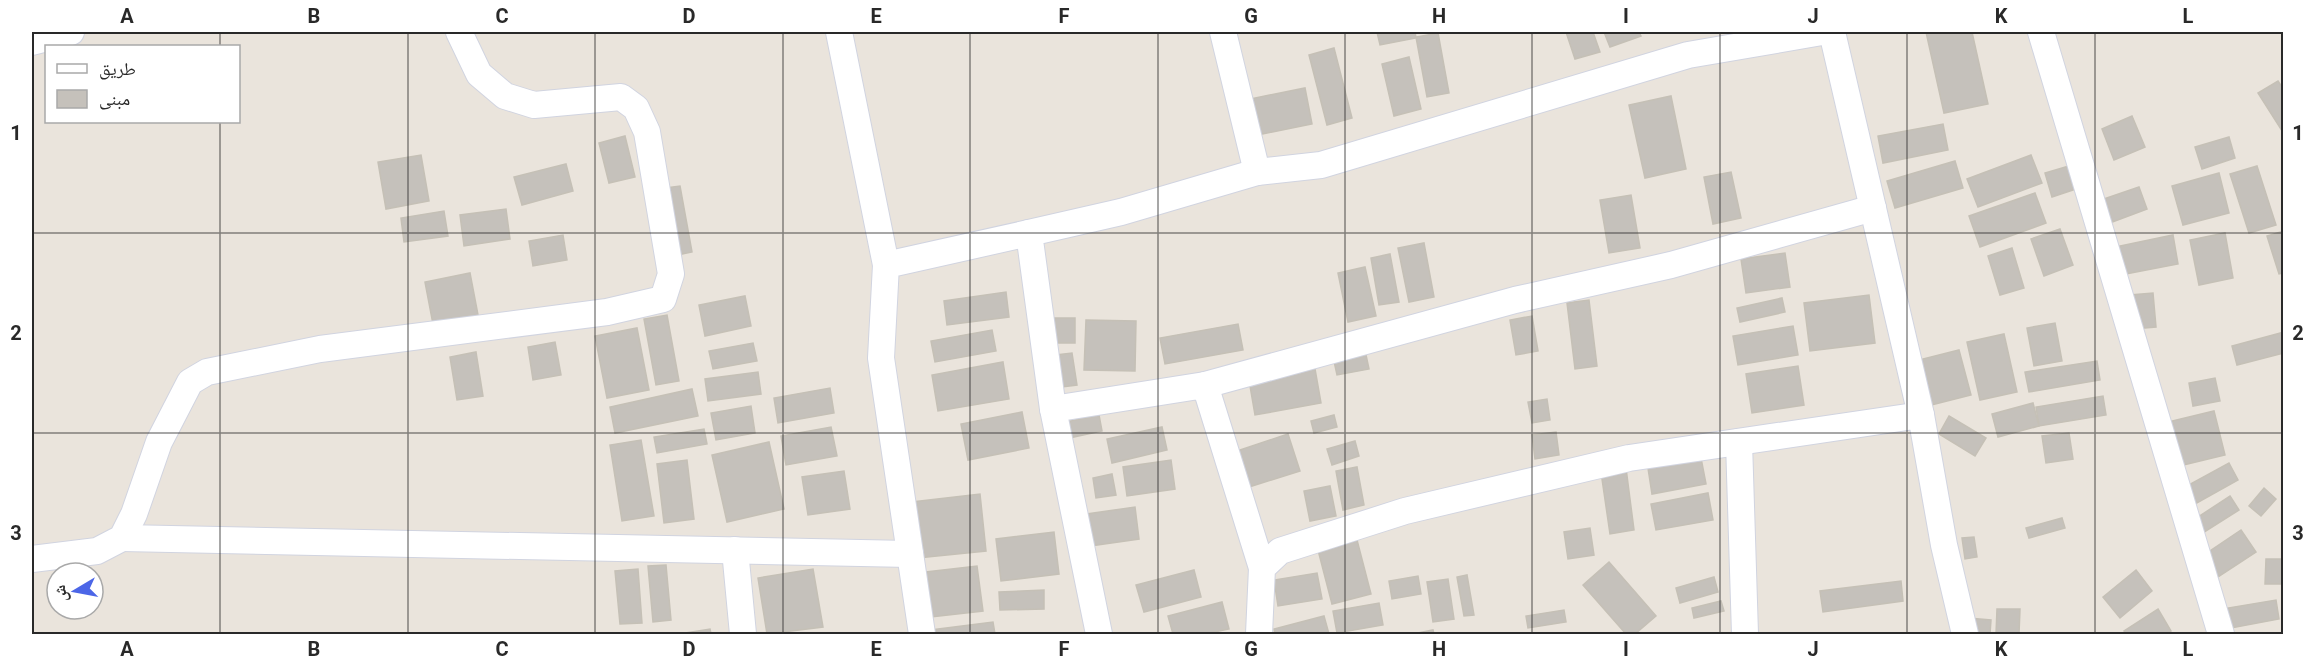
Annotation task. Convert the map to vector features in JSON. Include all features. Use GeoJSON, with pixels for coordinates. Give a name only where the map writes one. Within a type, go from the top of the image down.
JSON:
{"type":"FeatureCollection","features":[{"type":"Feature","properties":{"kind":"street"},"geometry":{"type":"LineString","coordinates":[[32,42],[71,32]]}},
{"type":"Feature","properties":{"kind":"street"},"geometry":{"type":"LineString","coordinates":[[122,538],[134,514],[159,442],[190,382],[207,372],[320,349],[607,312],[663,299],[671,274],[647,132],[636,108],[621,98],[534,105],[505,96],[480,74],[459,32]]}},
{"type":"Feature","properties":{"kind":"street"},"geometry":{"type":"LineString","coordinates":[[839,32],[886,265],[881,358],[922,634]]}},
{"type":"Feature","properties":{"kind":"street"},"geometry":{"type":"LineString","coordinates":[[1223,32],[1257,172]]}},
{"type":"Feature","properties":{"kind":"street"},"geometry":{"type":"LineString","coordinates":[[886,265],[1121,212],[1257,172],[1321,165],[1491,112],[1700,42],[1822,32]]}},
{"type":"Feature","properties":{"kind":"street"},"geometry":{"type":"LineString","coordinates":[[1832,32],[1921,415],[1944,545],[1965,634]]}},
{"type":"Feature","properties":{"kind":"street"},"geometry":{"type":"LineString","coordinates":[[2041,32],[2222,634]]}},
{"type":"Feature","properties":{"kind":"street"},"geometry":{"type":"LineString","coordinates":[[1053,410],[1205,386],[1515,300],[1671,265],[1873,208]]}},
{"type":"Feature","properties":{"kind":"street"},"geometry":{"type":"LineString","coordinates":[[1029,233],[1053,410],[1099,634]]}},
{"type":"Feature","properties":{"kind":"street"},"geometry":{"type":"LineString","coordinates":[[1205,386],[1262,568],[1259,634]]}},
{"type":"Feature","properties":{"kind":"street"},"geometry":{"type":"LineString","coordinates":[[1262,568],[1280,550],[1405,511],[1629,458],[1921,415]]}},
{"type":"Feature","properties":{"kind":"street"},"geometry":{"type":"LineString","coordinates":[[1738,442],[1745,634]]}},
{"type":"Feature","properties":{"kind":"street"},"geometry":{"type":"LineString","coordinates":[[32,559],[97,551],[122,538],[910,554]]}},
{"type":"Feature","properties":{"kind":"street"},"geometry":{"type":"LineString","coordinates":[[735,550],[743,634]]}},
{"type":"Feature","properties":{"kind":"building"},"geometry":{"type":"Polygon","coordinates":[[[1377,32],[1415,32],[1416,38],[1380,45],[1377,32]]]}},
{"type":"Feature","properties":{"kind":"building"},"geometry":{"type":"Polygon","coordinates":[[[1566,32],[1593,32],[1600,52],[1575,59],[1566,32]]]}},
{"type":"Feature","properties":{"kind":"building"},"geometry":{"type":"Polygon","coordinates":[[[1604,32],[1639,32],[1641,36],[1610,47],[1604,32]]]}},
{"type":"Feature","properties":{"kind":"building"},"geometry":{"type":"Polygon","coordinates":[[[1926,32],[1972,32],[1988,104],[1944,113],[1926,32]]]}},
{"type":"Feature","properties":{"kind":"building"},"geometry":{"type":"Polygon","coordinates":[[[1438,33],[1449,93],[1427,97],[1416,37],[1438,33]]]}},
{"type":"Feature","properties":{"kind":"building"},"geometry":{"type":"Polygon","coordinates":[[[1334,48],[1352,118],[1327,125],[1309,55],[1334,48]]]}},
{"type":"Feature","properties":{"kind":"building"},"geometry":{"type":"Polygon","coordinates":[[[1409,57],[1421,109],[1394,116],[1382,64],[1409,57]]]}},
{"type":"Feature","properties":{"kind":"building"},"geometry":{"type":"Polygon","coordinates":[[[2278,81],[2284,90],[2284,134],[2258,93],[2278,81]]]}},
{"type":"Feature","properties":{"kind":"building"},"geometry":{"type":"Polygon","coordinates":[[[1305,88],[1312,124],[1257,135],[1250,99],[1305,88]]]}},
{"type":"Feature","properties":{"kind":"building"},"geometry":{"type":"Polygon","coordinates":[[[1671,96],[1686,169],[1645,178],[1629,105],[1671,96]]]}},
{"type":"Feature","properties":{"kind":"building"},"geometry":{"type":"Polygon","coordinates":[[[2132,116],[2145,147],[2114,160],[2102,129],[2132,116]]]}},
{"type":"Feature","properties":{"kind":"building"},"geometry":{"type":"Polygon","coordinates":[[[1943,124],[1948,150],[1883,163],[1878,136],[1943,124]]]}},
{"type":"Feature","properties":{"kind":"building"},"geometry":{"type":"Polygon","coordinates":[[[625,136],[635,177],[609,183],[599,143],[625,136]]]}},
{"type":"Feature","properties":{"kind":"building"},"geometry":{"type":"Polygon","coordinates":[[[2229,137],[2235,158],[2202,169],[2195,147],[2229,137]]]}},
{"type":"Feature","properties":{"kind":"building"},"geometry":{"type":"Polygon","coordinates":[[[421,155],[429,201],[386,209],[378,162],[421,155]]]}},
{"type":"Feature","properties":{"kind":"building"},"geometry":{"type":"Polygon","coordinates":[[[2031,155],[2042,183],[1978,207],[1967,179],[2031,155]]]}},
{"type":"Feature","properties":{"kind":"building"},"geometry":{"type":"Polygon","coordinates":[[[1955,161],[1963,188],[1895,208],[1887,181],[1955,161]]]}},
{"type":"Feature","properties":{"kind":"building"},"geometry":{"type":"Polygon","coordinates":[[[566,164],[573,191],[522,205],[514,177],[566,164]]]}},
{"type":"Feature","properties":{"kind":"building"},"geometry":{"type":"Polygon","coordinates":[[[2069,166],[2076,189],[2052,197],[2045,173],[2069,166]]]}},
{"type":"Feature","properties":{"kind":"building"},"geometry":{"type":"Polygon","coordinates":[[[2257,166],[2276,225],[2249,233],[2230,174],[2257,166]]]}},
{"type":"Feature","properties":{"kind":"building"},"geometry":{"type":"Polygon","coordinates":[[[1731,172],[1741,218],[1713,224],[1704,177],[1731,172]]]}},
{"type":"Feature","properties":{"kind":"building"},"geometry":{"type":"Polygon","coordinates":[[[2219,173],[2229,213],[2183,225],[2172,186],[2219,173]]]}},
{"type":"Feature","properties":{"kind":"building"},"geometry":{"type":"Polygon","coordinates":[[[680,186],[692,252],[677,255],[666,188],[680,186]]]}},
{"type":"Feature","properties":{"kind":"building"},"geometry":{"type":"Polygon","coordinates":[[[2139,187],[2147,209],[2107,224],[2098,201],[2139,187]]]}},
{"type":"Feature","properties":{"kind":"building"},"geometry":{"type":"Polygon","coordinates":[[[2035,193],[2046,223],[1980,247],[1969,216],[2035,193]]]}},
{"type":"Feature","properties":{"kind":"building"},"geometry":{"type":"Polygon","coordinates":[[[1631,195],[1640,248],[1609,253],[1600,200],[1631,195]]]}},
{"type":"Feature","properties":{"kind":"building"},"geometry":{"type":"Polygon","coordinates":[[[506,209],[510,239],[464,246],[460,215],[506,209]]]}},
{"type":"Feature","properties":{"kind":"building"},"geometry":{"type":"Polygon","coordinates":[[[444,211],[448,236],[404,242],[401,218],[444,211]]]}},
{"type":"Feature","properties":{"kind":"building"},"geometry":{"type":"Polygon","coordinates":[[[2060,229],[2073,265],[2044,276],[2031,239],[2060,229]]]}},
{"type":"Feature","properties":{"kind":"building"},"geometry":{"type":"Polygon","coordinates":[[[2284,231],[2284,273],[2279,274],[2267,236],[2284,231]]]}},
{"type":"Feature","properties":{"kind":"building"},"geometry":{"type":"Polygon","coordinates":[[[2225,233],[2233,278],[2199,285],[2190,240],[2225,233]]]}},
{"type":"Feature","properties":{"kind":"building"},"geometry":{"type":"Polygon","coordinates":[[[563,235],[567,260],[533,266],[529,241],[563,235]]]}},
{"type":"Feature","properties":{"kind":"building"},"geometry":{"type":"Polygon","coordinates":[[[2173,235],[2178,264],[2120,275],[2115,247],[2173,235]]]}},
{"type":"Feature","properties":{"kind":"building"},"geometry":{"type":"Polygon","coordinates":[[[1424,243],[1434,297],[1409,302],[1398,248],[1424,243]]]}},
{"type":"Feature","properties":{"kind":"building"},"geometry":{"type":"Polygon","coordinates":[[[2012,248],[2024,288],[2000,295],[1988,256],[2012,248]]]}},
{"type":"Feature","properties":{"kind":"building"},"geometry":{"type":"Polygon","coordinates":[[[1785,253],[1790,287],[1746,293],[1741,259],[1785,253]]]}},
{"type":"Feature","properties":{"kind":"building"},"geometry":{"type":"Polygon","coordinates":[[[1390,254],[1399,302],[1379,305],[1371,258],[1390,254]]]}},
{"type":"Feature","properties":{"kind":"building"},"geometry":{"type":"Polygon","coordinates":[[[1365,267],[1376,316],[1348,322],[1338,273],[1365,267]]]}},
{"type":"Feature","properties":{"kind":"building"},"geometry":{"type":"Polygon","coordinates":[[[470,273],[478,315],[433,324],[425,282],[470,273]]]}},
{"type":"Feature","properties":{"kind":"building"},"geometry":{"type":"Polygon","coordinates":[[[1006,292],[1009,317],[947,325],[944,301],[1006,292]]]}},
{"type":"Feature","properties":{"kind":"building"},"geometry":{"type":"Polygon","coordinates":[[[2153,293],[2156,327],[2133,329],[2130,295],[2153,293]]]}},
{"type":"Feature","properties":{"kind":"building"},"geometry":{"type":"Polygon","coordinates":[[[1869,295],[1875,343],[1810,351],[1804,303],[1869,295]]]}},
{"type":"Feature","properties":{"kind":"building"},"geometry":{"type":"Polygon","coordinates":[[[745,296],[751,326],[705,336],[699,305],[745,296]]]}},
{"type":"Feature","properties":{"kind":"building"},"geometry":{"type":"Polygon","coordinates":[[[1782,298],[1785,312],[1740,322],[1737,308],[1782,298]]]}},
{"type":"Feature","properties":{"kind":"building"},"geometry":{"type":"Polygon","coordinates":[[[1589,300],[1597,366],[1575,369],[1567,303],[1589,300]]]}},
{"type":"Feature","properties":{"kind":"building"},"geometry":{"type":"Polygon","coordinates":[[[667,315],[679,381],[656,385],[644,319],[667,315]]]}},
{"type":"Feature","properties":{"kind":"building"},"geometry":{"type":"Polygon","coordinates":[[[1532,316],[1538,351],[1516,355],[1510,320],[1532,316]]]}},
{"type":"Feature","properties":{"kind":"building"},"geometry":{"type":"Polygon","coordinates":[[[1046,318],[1075,318],[1075,343],[1046,343],[1046,318]]]}},
{"type":"Feature","properties":{"kind":"building"},"geometry":{"type":"Polygon","coordinates":[[[1086,320],[1136,321],[1135,371],[1084,370],[1086,320]]]}},
{"type":"Feature","properties":{"kind":"building"},"geometry":{"type":"Polygon","coordinates":[[[2055,323],[2062,361],[2034,366],[2027,328],[2055,323]]]}},
{"type":"Feature","properties":{"kind":"building"},"geometry":{"type":"Polygon","coordinates":[[[1238,324],[1243,350],[1165,364],[1160,338],[1238,324]]]}},
{"type":"Feature","properties":{"kind":"building"},"geometry":{"type":"Polygon","coordinates":[[[1793,326],[1798,355],[1738,365],[1733,336],[1793,326]]]}},
{"type":"Feature","properties":{"kind":"building"},"geometry":{"type":"Polygon","coordinates":[[[637,328],[649,390],[607,398],[595,336],[637,328]]]}},
{"type":"Feature","properties":{"kind":"building"},"geometry":{"type":"Polygon","coordinates":[[[992,330],[996,351],[935,362],[931,341],[992,330]]]}},
{"type":"Feature","properties":{"kind":"building"},"geometry":{"type":"Polygon","coordinates":[[[2284,332],[2284,353],[2237,365],[2232,346],[2284,332]]]}},
{"type":"Feature","properties":{"kind":"building"},"geometry":{"type":"Polygon","coordinates":[[[2004,334],[2017,392],[1980,400],[1967,342],[2004,334]]]}},
{"type":"Feature","properties":{"kind":"building"},"geometry":{"type":"Polygon","coordinates":[[[555,342],[561,375],[533,380],[528,347],[555,342]]]}},
{"type":"Feature","properties":{"kind":"building"},"geometry":{"type":"Polygon","coordinates":[[[753,343],[757,361],[713,369],[709,351],[753,343]]]}},
{"type":"Feature","properties":{"kind":"building"},"geometry":{"type":"Polygon","coordinates":[[[1959,350],[1971,395],[1931,405],[1919,360],[1959,350]]]}},
{"type":"Feature","properties":{"kind":"building"},"geometry":{"type":"Polygon","coordinates":[[[476,352],[483,396],[457,400],[450,357],[476,352]]]}},
{"type":"Feature","properties":{"kind":"building"},"geometry":{"type":"Polygon","coordinates":[[[1072,353],[1077,385],[1062,387],[1056,355],[1072,353]]]}},
{"type":"Feature","properties":{"kind":"building"},"geometry":{"type":"Polygon","coordinates":[[[1366,355],[1369,369],[1337,375],[1334,361],[1366,355]]]}},
{"type":"Feature","properties":{"kind":"building"},"geometry":{"type":"Polygon","coordinates":[[[2097,361],[2100,380],[2029,392],[2025,372],[2097,361]]]}},
{"type":"Feature","properties":{"kind":"building"},"geometry":{"type":"Polygon","coordinates":[[[1003,362],[1009,399],[938,411],[932,375],[1003,362]]]}},
{"type":"Feature","properties":{"kind":"building"},"geometry":{"type":"Polygon","coordinates":[[[1798,366],[1804,405],[1752,413],[1746,374],[1798,366]]]}},
{"type":"Feature","properties":{"kind":"building"},"geometry":{"type":"Polygon","coordinates":[[[1315,369],[1321,403],[1255,415],[1249,380],[1315,369]]]}},
{"type":"Feature","properties":{"kind":"building"},"geometry":{"type":"Polygon","coordinates":[[[758,372],[761,394],[708,401],[705,379],[758,372]]]}},
{"type":"Feature","properties":{"kind":"building"},"geometry":{"type":"Polygon","coordinates":[[[2215,378],[2220,401],[2193,406],[2189,383],[2215,378]]]}},
{"type":"Feature","properties":{"kind":"building"},"geometry":{"type":"Polygon","coordinates":[[[830,388],[834,413],[778,423],[774,398],[830,388]]]}},
{"type":"Feature","properties":{"kind":"building"},"geometry":{"type":"Polygon","coordinates":[[[692,389],[698,416],[615,433],[610,407],[692,389]]]}},
{"type":"Feature","properties":{"kind":"building"},"geometry":{"type":"Polygon","coordinates":[[[2103,396],[2106,415],[2039,426],[2036,407],[2103,396]]]}},
{"type":"Feature","properties":{"kind":"building"},"geometry":{"type":"Polygon","coordinates":[[[1547,399],[1550,420],[1532,423],[1528,402],[1547,399]]]}},
{"type":"Feature","properties":{"kind":"building"},"geometry":{"type":"Polygon","coordinates":[[[2033,403],[2039,426],[1998,437],[1992,414],[2033,403]]]}},
{"type":"Feature","properties":{"kind":"building"},"geometry":{"type":"Polygon","coordinates":[[[751,406],[755,433],[716,440],[711,413],[751,406]]]}},
{"type":"Feature","properties":{"kind":"building"},"geometry":{"type":"Polygon","coordinates":[[[2214,411],[2225,455],[2179,466],[2168,422],[2214,411]]]}},
{"type":"Feature","properties":{"kind":"building"},"geometry":{"type":"Polygon","coordinates":[[[1022,412],[1029,448],[968,460],[961,424],[1022,412]]]}},
{"type":"Feature","properties":{"kind":"building"},"geometry":{"type":"Polygon","coordinates":[[[1099,415],[1102,431],[1069,438],[1065,422],[1099,415]]]}},
{"type":"Feature","properties":{"kind":"building"},"geometry":{"type":"Polygon","coordinates":[[[1334,415],[1337,427],[1314,433],[1311,421],[1334,415]]]}},
{"type":"Feature","properties":{"kind":"building"},"geometry":{"type":"Polygon","coordinates":[[[1949,416],[1986,438],[1975,456],[1939,434],[1949,416]]]}},
{"type":"Feature","properties":{"kind":"building"},"geometry":{"type":"Polygon","coordinates":[[[831,427],[837,456],[786,465],[781,436],[831,427]]]}},
{"type":"Feature","properties":{"kind":"building"},"geometry":{"type":"Polygon","coordinates":[[[1162,427],[1167,450],[1112,463],[1107,439],[1162,427]]]}},
{"type":"Feature","properties":{"kind":"building"},"geometry":{"type":"Polygon","coordinates":[[[704,429],[707,444],[657,453],[654,437],[704,429]]]}},
{"type":"Feature","properties":{"kind":"building"},"geometry":{"type":"Polygon","coordinates":[[[1556,432],[1559,455],[1535,459],[1532,435],[1556,432]]]}},
{"type":"Feature","properties":{"kind":"building"},"geometry":{"type":"Polygon","coordinates":[[[2069,433],[2073,459],[2046,463],[2042,436],[2069,433]]]}},
{"type":"Feature","properties":{"kind":"building"},"geometry":{"type":"Polygon","coordinates":[[[1288,434],[1300,471],[1249,487],[1237,451],[1288,434]]]}},
{"type":"Feature","properties":{"kind":"building"},"geometry":{"type":"Polygon","coordinates":[[[641,440],[654,516],[622,521],[610,445],[641,440]]]}},
{"type":"Feature","properties":{"kind":"building"},"geometry":{"type":"Polygon","coordinates":[[[1355,441],[1359,456],[1332,465],[1327,449],[1355,441]]]}},
{"type":"Feature","properties":{"kind":"building"},"geometry":{"type":"Polygon","coordinates":[[[769,442],[784,509],[727,522],[712,455],[769,442]]]}},
{"type":"Feature","properties":{"kind":"building"},"geometry":{"type":"Polygon","coordinates":[[[1701,458],[1706,484],[1652,494],[1648,468],[1701,458]]]}},
{"type":"Feature","properties":{"kind":"building"},"geometry":{"type":"Polygon","coordinates":[[[687,460],[694,519],[664,523],[657,464],[687,460]]]}},
{"type":"Feature","properties":{"kind":"building"},"geometry":{"type":"Polygon","coordinates":[[[1171,460],[1175,489],[1127,496],[1123,467],[1171,460]]]}},
{"type":"Feature","properties":{"kind":"building"},"geometry":{"type":"Polygon","coordinates":[[[2229,463],[2238,480],[2195,504],[2185,487],[2229,463]]]}},
{"type":"Feature","properties":{"kind":"building"},"geometry":{"type":"Polygon","coordinates":[[[1357,467],[1364,505],[1343,510],[1336,471],[1357,467]]]}},
{"type":"Feature","properties":{"kind":"building"},"geometry":{"type":"Polygon","coordinates":[[[1626,468],[1634,530],[1610,534],[1601,472],[1626,468]]]}},
{"type":"Feature","properties":{"kind":"building"},"geometry":{"type":"Polygon","coordinates":[[[844,471],[850,509],[808,515],[802,477],[844,471]]]}},
{"type":"Feature","properties":{"kind":"building"},"geometry":{"type":"Polygon","coordinates":[[[1112,474],[1116,495],[1096,498],[1093,478],[1112,474]]]}},
{"type":"Feature","properties":{"kind":"building"},"geometry":{"type":"Polygon","coordinates":[[[1330,486],[1336,516],[1310,521],[1304,491],[1330,486]]]}},
{"type":"Feature","properties":{"kind":"building"},"geometry":{"type":"Polygon","coordinates":[[[2264,488],[2276,499],[2261,516],[2249,506],[2264,488]]]}},
{"type":"Feature","properties":{"kind":"building"},"geometry":{"type":"Polygon","coordinates":[[[1708,493],[1713,520],[1656,530],[1651,504],[1708,493]]]}},
{"type":"Feature","properties":{"kind":"building"},"geometry":{"type":"Polygon","coordinates":[[[980,494],[986,551],[918,558],[912,502],[980,494]]]}},
{"type":"Feature","properties":{"kind":"building"},"geometry":{"type":"Polygon","coordinates":[[[2230,496],[2239,510],[2198,536],[2189,523],[2230,496]]]}},
{"type":"Feature","properties":{"kind":"building"},"geometry":{"type":"Polygon","coordinates":[[[1135,507],[1139,539],[1091,546],[1087,514],[1135,507]]]}},
{"type":"Feature","properties":{"kind":"building"},"geometry":{"type":"Polygon","coordinates":[[[2062,518],[2065,528],[2029,538],[2026,528],[2062,518]]]}},
{"type":"Feature","properties":{"kind":"building"},"geometry":{"type":"Polygon","coordinates":[[[1590,528],[1594,555],[1568,559],[1564,532],[1590,528]]]}},
{"type":"Feature","properties":{"kind":"building"},"geometry":{"type":"Polygon","coordinates":[[[2241,530],[2256,552],[2218,577],[2204,555],[2241,530]]]}},
{"type":"Feature","properties":{"kind":"building"},"geometry":{"type":"Polygon","coordinates":[[[1054,532],[1059,574],[1001,581],[996,539],[1054,532]]]}},
{"type":"Feature","properties":{"kind":"building"},"geometry":{"type":"Polygon","coordinates":[[[1974,537],[1977,557],[1965,559],[1962,538],[1974,537]]]}},
{"type":"Feature","properties":{"kind":"building"},"geometry":{"type":"Polygon","coordinates":[[[1357,540],[1371,594],[1332,604],[1318,550],[1357,540]]]}},
{"type":"Feature","properties":{"kind":"building"},"geometry":{"type":"Polygon","coordinates":[[[2266,559],[2284,559],[2284,584],[2265,584],[2266,559]]]}},
{"type":"Feature","properties":{"kind":"building"},"geometry":{"type":"Polygon","coordinates":[[[1609,562],[1656,616],[1635,634],[1626,634],[1583,585],[1609,562]]]}},
{"type":"Feature","properties":{"kind":"building"},"geometry":{"type":"Polygon","coordinates":[[[666,565],[671,620],[653,622],[648,566],[666,565]]]}},
{"type":"Feature","properties":{"kind":"building"},"geometry":{"type":"Polygon","coordinates":[[[977,566],[983,611],[931,617],[926,572],[977,566]]]}},
{"type":"Feature","properties":{"kind":"building"},"geometry":{"type":"Polygon","coordinates":[[[638,569],[642,623],[620,624],[615,571],[638,569]]]}},
{"type":"Feature","properties":{"kind":"building"},"geometry":{"type":"Polygon","coordinates":[[[813,569],[823,627],[767,634],[758,578],[813,569]]]}},
{"type":"Feature","properties":{"kind":"building"},"geometry":{"type":"Polygon","coordinates":[[[1194,570],[1201,597],[1144,612],[1136,585],[1194,570]]]}},
{"type":"Feature","properties":{"kind":"building"},"geometry":{"type":"Polygon","coordinates":[[[2136,570],[2152,591],[2120,618],[2103,597],[2136,570]]]}},
{"type":"Feature","properties":{"kind":"building"},"geometry":{"type":"Polygon","coordinates":[[[1317,573],[1322,599],[1278,606],[1274,580],[1317,573]]]}},
{"type":"Feature","properties":{"kind":"building"},"geometry":{"type":"Polygon","coordinates":[[[1467,575],[1474,615],[1464,616],[1457,577],[1467,575]]]}},
{"type":"Feature","properties":{"kind":"building"},"geometry":{"type":"Polygon","coordinates":[[[1418,576],[1421,594],[1392,599],[1389,581],[1418,576]]]}},
{"type":"Feature","properties":{"kind":"building"},"geometry":{"type":"Polygon","coordinates":[[[1714,577],[1718,592],[1680,603],[1676,588],[1714,577]]]}},
{"type":"Feature","properties":{"kind":"building"},"geometry":{"type":"Polygon","coordinates":[[[1448,579],[1454,619],[1433,622],[1427,582],[1448,579]]]}},
{"type":"Feature","properties":{"kind":"building"},"geometry":{"type":"Polygon","coordinates":[[[1901,581],[1903,601],[1823,612],[1820,591],[1901,581]]]}},
{"type":"Feature","properties":{"kind":"building"},"geometry":{"type":"Polygon","coordinates":[[[1044,590],[1044,609],[1000,610],[999,592],[1044,590]]]}},
{"type":"Feature","properties":{"kind":"building"},"geometry":{"type":"Polygon","coordinates":[[[2276,600],[2279,619],[2226,629],[2222,609],[2276,600]]]}},
{"type":"Feature","properties":{"kind":"building"},"geometry":{"type":"Polygon","coordinates":[[[1721,601],[1724,611],[1694,618],[1692,608],[1721,601]]]}},
{"type":"Feature","properties":{"kind":"building"},"geometry":{"type":"Polygon","coordinates":[[[1222,602],[1229,629],[1205,634],[1173,634],[1168,616],[1222,602]]]}},
{"type":"Feature","properties":{"kind":"building"},"geometry":{"type":"Polygon","coordinates":[[[1379,603],[1383,625],[1337,633],[1333,611],[1379,603]]]}},
{"type":"Feature","properties":{"kind":"building"},"geometry":{"type":"Polygon","coordinates":[[[1997,609],[2020,609],[2019,634],[1996,634],[1997,609]]]}},
{"type":"Feature","properties":{"kind":"building"},"geometry":{"type":"Polygon","coordinates":[[[2158,609],[2171,631],[2166,634],[2126,634],[2124,631],[2158,609]]]}},
{"type":"Feature","properties":{"kind":"building"},"geometry":{"type":"Polygon","coordinates":[[[1564,610],[1566,622],[1528,628],[1526,616],[1564,610]]]}},
{"type":"Feature","properties":{"kind":"building"},"geometry":{"type":"Polygon","coordinates":[[[1324,616],[1329,634],[1275,634],[1274,629],[1324,616]]]}},
{"type":"Feature","properties":{"kind":"building"},"geometry":{"type":"Polygon","coordinates":[[[1968,618],[1991,620],[1990,634],[1966,634],[1968,618]]]}},
{"type":"Feature","properties":{"kind":"building"},"geometry":{"type":"Polygon","coordinates":[[[993,622],[995,634],[932,634],[931,630],[993,622]]]}},
{"type":"Feature","properties":{"kind":"building"},"geometry":{"type":"Polygon","coordinates":[[[710,629],[711,634],[679,634],[710,629]]]}},
{"type":"Feature","properties":{"kind":"building"},"geometry":{"type":"Polygon","coordinates":[[[1433,630],[1434,634],[1413,634],[1433,630]]]}}]}
